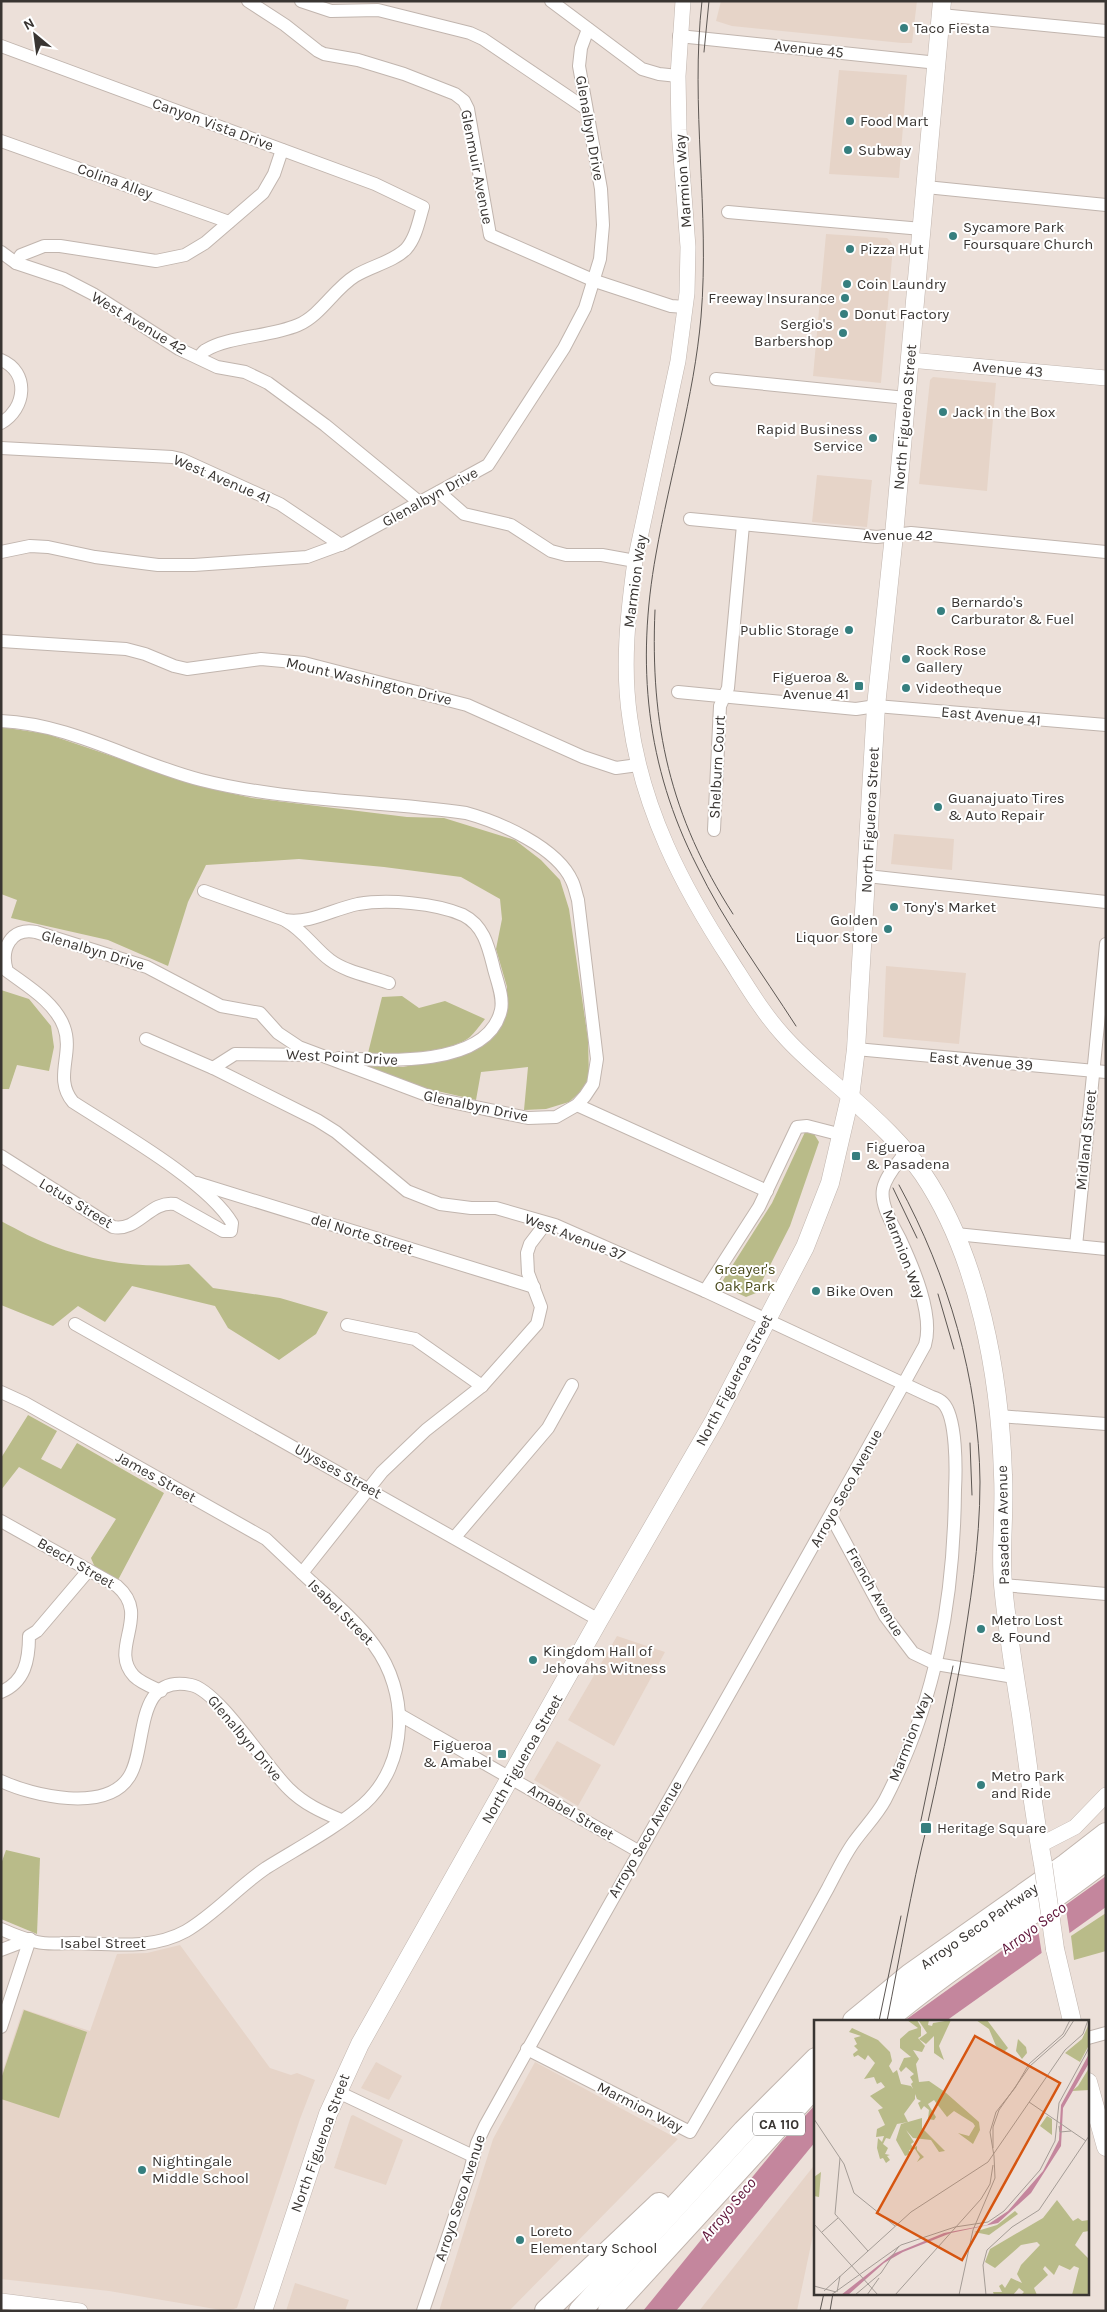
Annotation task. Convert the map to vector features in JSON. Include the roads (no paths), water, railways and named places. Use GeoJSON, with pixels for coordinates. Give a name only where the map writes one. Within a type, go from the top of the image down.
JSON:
{"type":"FeatureCollection","features":[{"type":"Feature","properties":{"kind":"highway","name":"Arroyo Seco Parkway"},"geometry":{"type":"LineString","coordinates":[[855,2020],[910,1975],[1066,1865],[1106,1834]]}},
{"type":"Feature","properties":{"kind":"highway","name":"Arroyo Seco Parkway"},"geometry":{"type":"LineString","coordinates":[[887,2020],[911,1999],[1106,1860]]}},
{"type":"Feature","properties":{"kind":"highway","name":"CA 110"},"geometry":{"type":"LineString","coordinates":[[580,2311],[710,2168],[814,2061]]}},
{"type":"Feature","properties":{"kind":"highway","name":"CA 110"},"geometry":{"type":"LineString","coordinates":[[609,2311],[743,2163],[814,2088]]}},
{"type":"Feature","properties":{"kind":"highway"},"geometry":{"type":"LineString","coordinates":[[624,2311],[743,2163]]}},
{"type":"Feature","properties":{"kind":"highway"},"geometry":{"type":"LineString","coordinates":[[546,2311],[674,2190],[710,2168]]}},
{"type":"Feature","properties":{"kind":"main road","name":"North Figueroa Street"},"geometry":{"type":"LineString","coordinates":[[263,2311],[316,2148],[338,2092],[360,2044],[599,1620],[714,1421],[805,1247],[830,1184],[850,1097],[856,1049],[876,706],[894,535],[942,8]]}},
{"type":"Feature","properties":{"kind":"main road","name":"Pasadena Avenue"},"geometry":{"type":"LineString","coordinates":[[850,1097],[877,1121],[929,1184],[956,1234],[980,1308],[999,1416],[1004,1476],[1001,1556],[1014,1677],[1055,1949],[1072,2020]]}},
{"type":"Feature","properties":{"kind":"main road"},"geometry":{"type":"LineString","coordinates":[[1090,2089],[1106,2147]]}},
{"type":"Feature","properties":{"kind":"street","name":"Glenmuir Avenue"},"geometry":{"type":"LineString","coordinates":[[248,1],[324,54],[358,60],[404,74],[458,96],[468,109],[490,235],[595,281]]}},
{"type":"Feature","properties":{"kind":"street"},"geometry":{"type":"LineString","coordinates":[[301,1],[331,11],[378,10],[470,33],[483,39],[585,108]]}},
{"type":"Feature","properties":{"kind":"street"},"geometry":{"type":"LineString","coordinates":[[551,1],[642,68],[659,74],[678,76]]}},
{"type":"Feature","properties":{"kind":"street","name":"Marmion Way"},"geometry":{"type":"LineString","coordinates":[[683,1],[679,36],[678,76],[679,130],[688,248],[685,307],[678,361],[635,561],[627,629],[626,680],[629,718],[638,765],[653,817],[664,843],[708,926],[762,1007],[784,1036],[850,1097]]}},
{"type":"Feature","properties":{"kind":"street"},"geometry":{"type":"LineString","coordinates":[[942,8],[1106,31]]}},
{"type":"Feature","properties":{"kind":"street","name":"Glenalbyn Drive"},"geometry":{"type":"LineString","coordinates":[[1,552],[30,546],[158,565],[194,565],[307,557],[341,545],[488,465],[564,348],[585,308],[595,281],[600,259],[602,234],[601,189],[579,66],[580,48],[588,29]]}},
{"type":"Feature","properties":{"kind":"street","name":"Avenue 45"},"geometry":{"type":"LineString","coordinates":[[679,36],[938,63]]}},
{"type":"Feature","properties":{"kind":"street","name":"Canyon Vista Drive"},"geometry":{"type":"LineString","coordinates":[[1,46],[375,184],[423,207],[411,241],[406,248],[345,283],[309,319],[273,334],[218,344],[204,350],[199,358]]}},
{"type":"Feature","properties":{"kind":"street","name":"Colina Alley"},"geometry":{"type":"LineString","coordinates":[[1,141],[229,222]]}},
{"type":"Feature","properties":{"kind":"street"},"geometry":{"type":"LineString","coordinates":[[16,262],[21,255],[44,246],[156,261],[169,260],[197,249],[269,185],[282,150]]}},
{"type":"Feature","properties":{"kind":"street"},"geometry":{"type":"LineString","coordinates":[[926,187],[1106,205]]}},
{"type":"Feature","properties":{"kind":"street"},"geometry":{"type":"LineString","coordinates":[[728,212],[922,229]]}},
{"type":"Feature","properties":{"kind":"street","name":"West Avenue 42"},"geometry":{"type":"LineString","coordinates":[[1,252],[16,262],[64,279],[86,290],[166,342],[217,366],[245,372],[268,383],[325,425],[419,502]]}},
{"type":"Feature","properties":{"kind":"street"},"geometry":{"type":"LineString","coordinates":[[595,281],[671,306],[685,307]]}},
{"type":"Feature","properties":{"kind":"street"},"geometry":{"type":"LineString","coordinates":[[1,360],[12,367],[18,374],[22,392],[17,410],[1,423]]}},
{"type":"Feature","properties":{"kind":"street","name":"Avenue 43"},"geometry":{"type":"LineString","coordinates":[[910,360],[1106,378]]}},
{"type":"Feature","properties":{"kind":"street"},"geometry":{"type":"LineString","coordinates":[[716,379],[906,398]]}},
{"type":"Feature","properties":{"kind":"street","name":"West Avenue 41"},"geometry":{"type":"LineString","coordinates":[[1,448],[181,459],[280,504],[341,545]]}},
{"type":"Feature","properties":{"kind":"street"},"geometry":{"type":"LineString","coordinates":[[439,492],[464,514],[511,526],[550,550],[561,554],[602,555],[635,561]]}},
{"type":"Feature","properties":{"kind":"street","name":"Avenue 42"},"geometry":{"type":"LineString","coordinates":[[690,519],[876,537],[911,532],[1106,552]]}},
{"type":"Feature","properties":{"kind":"street","name":"Shelburn Court"},"geometry":{"type":"LineString","coordinates":[[714,830],[720,706],[728,688],[743,525]]}},
{"type":"Feature","properties":{"kind":"street","name":"Mount Washington Drive"},"geometry":{"type":"LineString","coordinates":[[1,641],[126,649],[187,670],[261,659],[304,663],[467,704],[583,757],[616,768],[638,765]]}},
{"type":"Feature","properties":{"kind":"street"},"geometry":{"type":"LineString","coordinates":[[678,692],[856,709],[876,706]]}},
{"type":"Feature","properties":{"kind":"street","name":"East Avenue 41"},"geometry":{"type":"LineString","coordinates":[[876,706],[1106,725]]}},
{"type":"Feature","properties":{"kind":"street","name":"Glenalbyn Drive"},"geometry":{"type":"LineString","coordinates":[[1,722],[26,724],[73,734],[161,768],[239,788],[281,795],[466,813],[493,822],[523,836],[548,854],[565,870],[572,881],[578,900],[598,1059],[593,1084],[577,1105],[556,1117],[544,1118],[509,1114],[438,1099],[415,1092],[288,1041],[260,1013],[221,1006],[156,971],[130,960],[28,931],[20,932],[7,941],[2,956],[7,971],[46,1001],[58,1015],[64,1026],[68,1048],[63,1086],[67,1095],[73,1102],[190,1181],[227,1214],[232,1223],[231,1230]]}},
{"type":"Feature","properties":{"kind":"street"},"geometry":{"type":"LineString","coordinates":[[867,876],[1106,902]]}},
{"type":"Feature","properties":{"kind":"street","name":"West Point Drive"},"geometry":{"type":"LineString","coordinates":[[204,891],[285,920],[306,921],[358,904],[403,903],[432,907],[465,916],[481,931],[486,941],[501,995],[501,1010],[498,1017],[487,1034],[478,1042],[468,1047],[411,1060],[390,1061],[336,1058],[320,1055],[235,1054],[213,1068]]}},
{"type":"Feature","properties":{"kind":"street"},"geometry":{"type":"LineString","coordinates":[[285,920],[304,933],[330,960],[389,983]]}},
{"type":"Feature","properties":{"kind":"street","name":"Midland Street"},"geometry":{"type":"LineString","coordinates":[[1076,1246],[1099,1072],[1106,944]]}},
{"type":"Feature","properties":{"kind":"street","name":"West Avenue 37"},"geometry":{"type":"LineString","coordinates":[[146,1039],[213,1068],[317,1120],[336,1132],[407,1191],[440,1204],[471,1208],[496,1208],[546,1223],[705,1291],[904,1384]]}},
{"type":"Feature","properties":{"kind":"street","name":"East Avenue 39"},"geometry":{"type":"LineString","coordinates":[[856,1049],[1099,1072]]}},
{"type":"Feature","properties":{"kind":"street"},"geometry":{"type":"LineString","coordinates":[[577,1105],[766,1191]]}},
{"type":"Feature","properties":{"kind":"street"},"geometry":{"type":"LineString","coordinates":[[705,1291],[766,1191],[797,1127],[807,1126],[842,1135]]}},
{"type":"Feature","properties":{"kind":"street","name":"Marmion Way"},"geometry":{"type":"LineString","coordinates":[[527,2049],[690,2132],[744,2041],[852,1845],[884,1803],[901,1767],[936,1664],[947,1614],[952,1564],[956,1477],[952,1427],[949,1414],[943,1403],[904,1384],[925,1345],[928,1335],[924,1305],[906,1252],[884,1201],[883,1190],[887,1179],[905,1153]]}},
{"type":"Feature","properties":{"kind":"street","name":"Lotus Street"},"geometry":{"type":"LineString","coordinates":[[1,1156],[113,1228],[122,1229],[131,1226],[160,1204],[167,1202],[175,1204],[223,1231],[231,1230]]}},
{"type":"Feature","properties":{"kind":"street","name":"del Norte Street"},"geometry":{"type":"LineString","coordinates":[[190,1181],[534,1287]]}},
{"type":"Feature","properties":{"kind":"street","name":"Isabel Street"},"geometry":{"type":"LineString","coordinates":[[1,1929],[38,1942],[138,1944],[169,1938],[200,1921],[258,1873],[365,1803],[385,1777],[396,1748],[400,1715],[392,1678],[375,1646],[363,1631],[302,1573],[369,1488],[404,1450],[482,1386],[537,1324],[540,1307],[526,1263],[530,1244],[546,1223]]}},
{"type":"Feature","properties":{"kind":"street"},"geometry":{"type":"LineString","coordinates":[[956,1234],[1106,1249]]}},
{"type":"Feature","properties":{"kind":"street","name":"Ulysses Street"},"geometry":{"type":"LineString","coordinates":[[75,1324],[456,1537],[599,1620]]}},
{"type":"Feature","properties":{"kind":"street"},"geometry":{"type":"LineString","coordinates":[[347,1325],[415,1339],[482,1386]]}},
{"type":"Feature","properties":{"kind":"street","name":"Arroyo Seco Avenue"},"geometry":{"type":"LineString","coordinates":[[423,2311],[473,2156],[485,2126],[638,1851],[831,1516],[904,1384]]}},
{"type":"Feature","properties":{"kind":"street"},"geometry":{"type":"LineString","coordinates":[[456,1537],[548,1428],[572,1385]]}},
{"type":"Feature","properties":{"kind":"street","name":"James Street"},"geometry":{"type":"LineString","coordinates":[[1,1392],[34,1408],[266,1539],[302,1573]]}},
{"type":"Feature","properties":{"kind":"street"},"geometry":{"type":"LineString","coordinates":[[999,1416],[1106,1424]]}},
{"type":"Feature","properties":{"kind":"street","name":"French Avenue"},"geometry":{"type":"LineString","coordinates":[[831,1516],[885,1616],[913,1653],[936,1664],[1014,1677]]}},
{"type":"Feature","properties":{"kind":"street","name":"Beech Street"},"geometry":{"type":"LineString","coordinates":[[1,1521],[117,1586],[127,1594],[132,1605],[126,1644],[129,1670],[136,1677],[161,1691]]}},
{"type":"Feature","properties":{"kind":"street"},"geometry":{"type":"LineString","coordinates":[[1,1692],[22,1676],[29,1651],[29,1636],[37,1631],[88,1570]]}},
{"type":"Feature","properties":{"kind":"street"},"geometry":{"type":"LineString","coordinates":[[1003,1585],[1106,1594]]}},
{"type":"Feature","properties":{"kind":"street","name":"Glenalbyn Drive"},"geometry":{"type":"LineString","coordinates":[[161,1691],[173,1685],[184,1684],[203,1689],[211,1695],[277,1777],[291,1791],[322,1812],[341,1820]]}},
{"type":"Feature","properties":{"kind":"street"},"geometry":{"type":"LineString","coordinates":[[1,1781],[31,1793],[66,1798],[84,1798],[114,1791],[129,1778],[134,1768],[146,1712],[150,1702],[161,1691]]}},
{"type":"Feature","properties":{"kind":"street","name":"Amabel Street"},"geometry":{"type":"LineString","coordinates":[[400,1715],[638,1851]]}},
{"type":"Feature","properties":{"kind":"street"},"geometry":{"type":"LineString","coordinates":[[1040,1845],[1075,1827],[1106,1795]]}},
{"type":"Feature","properties":{"kind":"street"},"geometry":{"type":"LineString","coordinates":[[1,1950],[30,1939]]}},
{"type":"Feature","properties":{"kind":"street"},"geometry":{"type":"LineString","coordinates":[[1,2027],[30,1939]]}},
{"type":"Feature","properties":{"kind":"street"},"geometry":{"type":"LineString","coordinates":[[1090,2037],[1106,2033]]}},
{"type":"Feature","properties":{"kind":"street"},"geometry":{"type":"LineString","coordinates":[[338,2092],[473,2156]]}},
{"type":"Feature","properties":{"kind":"street"},"geometry":{"type":"LineString","coordinates":[[1,2301],[80,2311]]}},
{"type":"Feature","properties":{"kind":"water","name":"Arroyo Seco"},"geometry":{"type":"Polygon","coordinates":[[[1106,1876],[1106,1907],[947,2020],[905,2020],[1106,1876]]]}},
{"type":"Feature","properties":{"kind":"water","name":"Arroyo Seco"},"geometry":{"type":"Polygon","coordinates":[[[814,2106],[814,2143],[676,2311],[643,2311],[781,2142],[814,2106]]]}},
{"type":"Feature","properties":{"kind":"tram line"},"geometry":{"type":"LineString","coordinates":[[702,1],[698,80],[703,238],[701,317],[693,377],[656,554],[650,595],[647,635],[647,675],[650,714],[656,752],[666,791],[697,866],[731,927],[796,1026]]}},
{"type":"Feature","properties":{"kind":"tram line"},"geometry":{"type":"LineString","coordinates":[[704,52],[709,1]]}},
{"type":"Feature","properties":{"kind":"tram line"},"geometry":{"type":"LineString","coordinates":[[655,610],[654,652],[656,692],[668,768],[679,805],[694,841],[711,878],[733,914]]}},
{"type":"Feature","properties":{"kind":"tram line"},"geometry":{"type":"LineString","coordinates":[[887,2020],[960,1666],[971,1597],[980,1505],[978,1443],[974,1405],[958,1329],[932,1255],[917,1219],[899,1185]]}},
{"type":"Feature","properties":{"kind":"tram line"},"geometry":{"type":"LineString","coordinates":[[893,1188],[917,1238]]}},
{"type":"Feature","properties":{"kind":"tram line"},"geometry":{"type":"LineString","coordinates":[[938,1294],[954,1349]]}},
{"type":"Feature","properties":{"kind":"tram line"},"geometry":{"type":"LineString","coordinates":[[970,1443],[972,1495]]}},
{"type":"Feature","properties":{"kind":"tram line"},"geometry":{"type":"LineString","coordinates":[[920,1825],[953,1666]]}},
{"type":"Feature","properties":{"kind":"tram line"},"geometry":{"type":"LineString","coordinates":[[879,2020],[901,1916]]}},
{"type":"Feature","properties":{"kind":"tram line"},"geometry":{"type":"LineString","coordinates":[[820,2311],[824,2294]]}},
{"type":"Feature","properties":{"kind":"tram line"},"geometry":{"type":"LineString","coordinates":[[830,2311],[833,2294]]}},
{"type":"Feature","properties":{"kind":"place","name":"Taco Fiesta"},"geometry":{"type":"Point","coordinates":[904,28]}},
{"type":"Feature","properties":{"kind":"place","name":"Food Mart"},"geometry":{"type":"Point","coordinates":[850,121]}},
{"type":"Feature","properties":{"kind":"place","name":"Subway"},"geometry":{"type":"Point","coordinates":[848,150]}},
{"type":"Feature","properties":{"kind":"place","name":"Sycamore Park Foursquare Church"},"geometry":{"type":"Point","coordinates":[953,236]}},
{"type":"Feature","properties":{"kind":"place","name":"Pizza Hut"},"geometry":{"type":"Point","coordinates":[850,249]}},
{"type":"Feature","properties":{"kind":"place","name":"Coin Laundry"},"geometry":{"type":"Point","coordinates":[847,284]}},
{"type":"Feature","properties":{"kind":"place","name":"Freeway Insurance"},"geometry":{"type":"Point","coordinates":[845,298]}},
{"type":"Feature","properties":{"kind":"place","name":"Donut Factory"},"geometry":{"type":"Point","coordinates":[844,314]}},
{"type":"Feature","properties":{"kind":"place","name":"Sergio's Barbershop"},"geometry":{"type":"Point","coordinates":[843,333]}},
{"type":"Feature","properties":{"kind":"place","name":"Jack in the Box"},"geometry":{"type":"Point","coordinates":[943,412]}},
{"type":"Feature","properties":{"kind":"place","name":"Rapid Business Service"},"geometry":{"type":"Point","coordinates":[873,438]}},
{"type":"Feature","properties":{"kind":"place","name":"Bernardo's Carburator & Fuel"},"geometry":{"type":"Point","coordinates":[941,611]}},
{"type":"Feature","properties":{"kind":"place","name":"Public Storage"},"geometry":{"type":"Point","coordinates":[849,630]}},
{"type":"Feature","properties":{"kind":"place","name":"Rock Rose Gallery"},"geometry":{"type":"Point","coordinates":[906,659]}},
{"type":"Feature","properties":{"kind":"place","name":"Figueroa & Avenue 41"},"geometry":{"type":"Point","coordinates":[859,686]}},
{"type":"Feature","properties":{"kind":"place","name":"Videotheque"},"geometry":{"type":"Point","coordinates":[906,688]}},
{"type":"Feature","properties":{"kind":"place","name":"Guanajuato Tires & Auto Repair"},"geometry":{"type":"Point","coordinates":[938,807]}},
{"type":"Feature","properties":{"kind":"place","name":"Tony's Market"},"geometry":{"type":"Point","coordinates":[894,907]}},
{"type":"Feature","properties":{"kind":"place","name":"Golden Liquor Store"},"geometry":{"type":"Point","coordinates":[888,929]}},
{"type":"Feature","properties":{"kind":"place","name":"Figueroa & Pasadena"},"geometry":{"type":"Point","coordinates":[856,1156]}},
{"type":"Feature","properties":{"kind":"place","name":"Bike Oven"},"geometry":{"type":"Point","coordinates":[816,1291]}},
{"type":"Feature","properties":{"kind":"place","name":"Metro Lost & Found"},"geometry":{"type":"Point","coordinates":[981,1629]}},
{"type":"Feature","properties":{"kind":"place","name":"Kingdom Hall of Jehovahs Witness"},"geometry":{"type":"Point","coordinates":[533,1660]}},
{"type":"Feature","properties":{"kind":"place","name":"Figueroa & Amabel"},"geometry":{"type":"Point","coordinates":[502,1754]}},
{"type":"Feature","properties":{"kind":"place","name":"Metro Park and Ride"},"geometry":{"type":"Point","coordinates":[981,1785]}},
{"type":"Feature","properties":{"kind":"place","name":"Heritage Square"},"geometry":{"type":"Point","coordinates":[926,1828]}},
{"type":"Feature","properties":{"kind":"place","name":"Nightingale Middle School"},"geometry":{"type":"Point","coordinates":[142,2170]}},
{"type":"Feature","properties":{"kind":"place","name":"Loreto Elementary School"},"geometry":{"type":"Point","coordinates":[520,2240]}},
{"type":"Feature","properties":{"kind":"park label","name":"Greayer's Oak Park"},"geometry":{"type":"Point","coordinates":[745,1278]}}]}
